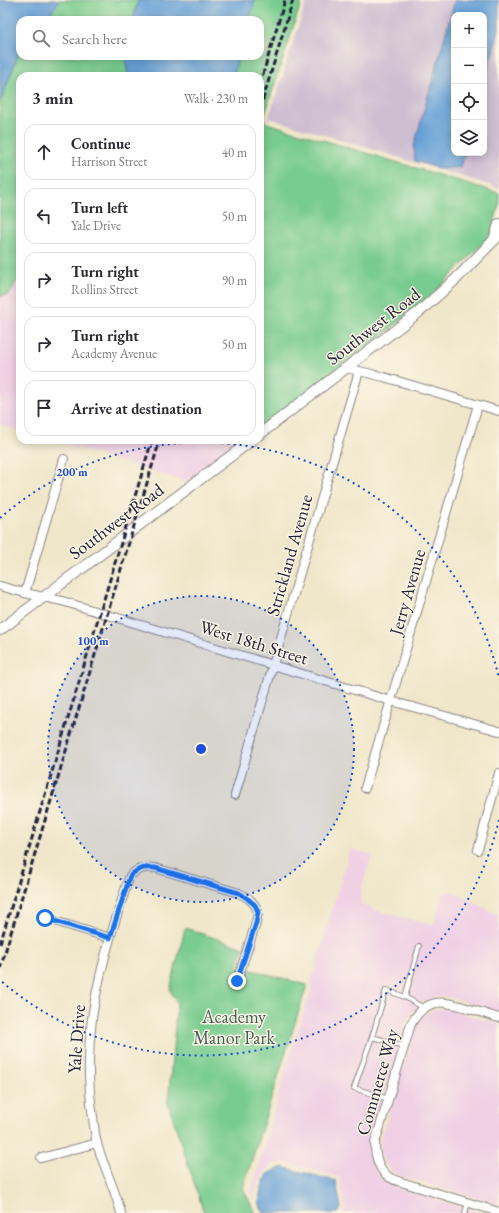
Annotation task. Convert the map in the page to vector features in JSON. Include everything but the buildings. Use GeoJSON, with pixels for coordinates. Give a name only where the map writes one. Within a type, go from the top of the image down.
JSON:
{"type":"FeatureCollection","features":[{"type":"Feature","properties":{"kind":"street"},"geometry":{"type":"LineString","coordinates":[[497,238],[499,224]]}},
{"type":"Feature","properties":{"kind":"street","name":"Southwest Road"},"geometry":{"type":"LineString","coordinates":[[264,431],[420,312],[497,238]]}},
{"type":"Feature","properties":{"kind":"street"},"geometry":{"type":"LineString","coordinates":[[347,368],[384,377],[499,411]]}},
{"type":"Feature","properties":{"kind":"street","name":"Strickland Avenue"},"geometry":{"type":"LineString","coordinates":[[235,795],[359,371]]}},
{"type":"Feature","properties":{"kind":"street","name":"Jerry Avenue"},"geometry":{"type":"LineString","coordinates":[[366,788],[478,405]]}},
{"type":"Feature","properties":{"kind":"street","name":"Southwest Road"},"geometry":{"type":"LineString","coordinates":[[0,630],[247,444]]}},
{"type":"Feature","properties":{"kind":"street"},"geometry":{"type":"LineString","coordinates":[[25,593],[64,459]]}},
{"type":"Feature","properties":{"kind":"street","name":"West 18th Street"},"geometry":{"type":"LineString","coordinates":[[0,586],[62,601],[392,701],[499,731]]}},
{"type":"Feature","properties":{"kind":"street"},"geometry":{"type":"LineString","coordinates":[[478,850],[499,773]]}},
{"type":"Feature","properties":{"kind":"street","name":"Yale Drive"},"geometry":{"type":"LineString","coordinates":[[121,1213],[97,1143],[88,1076],[91,1020],[98,984],[110,938],[130,876],[137,870],[146,867],[155,868],[239,893],[255,905],[258,912],[256,923],[237,981]]}},
{"type":"Feature","properties":{"kind":"street"},"geometry":{"type":"LineString","coordinates":[[45,918],[110,938]]}},
{"type":"Feature","properties":{"kind":"street"},"geometry":{"type":"LineString","coordinates":[[424,1008],[435,1003],[448,1003],[499,1018]]}},
{"type":"Feature","properties":{"kind":"street","name":"Commerce Way"},"geometry":{"type":"LineString","coordinates":[[424,1008],[416,1014],[410,1024],[375,1143],[375,1154],[379,1166],[388,1177],[401,1182],[499,1212]]}},
{"type":"Feature","properties":{"kind":"street"},"geometry":{"type":"LineString","coordinates":[[41,1158],[97,1143]]}},
{"type":"Feature","properties":{"kind":"lane"},"geometry":{"type":"LineString","coordinates":[[405,997],[419,946]]}},
{"type":"Feature","properties":{"kind":"lane"},"geometry":{"type":"LineString","coordinates":[[388,1099],[354,1088],[372,1037],[386,990],[405,997],[424,1008]]}},
{"type":"Feature","properties":{"kind":"lane"},"geometry":{"type":"LineString","coordinates":[[372,1037],[404,1046]]}},
{"type":"Feature","properties":{"kind":"lane"},"geometry":{"type":"LineString","coordinates":[[465,1213],[468,1202]]}},
{"type":"Feature","properties":{"kind":"shaded area"},"geometry":{"type":"Polygon","coordinates":[[[307,0],[499,0],[499,188],[269,118],[307,0]]]}},
{"type":"Feature","properties":{"kind":"shaded area"},"geometry":{"type":"Polygon","coordinates":[[[16,282],[16,430],[0,425],[0,296],[10,294],[16,282]]]}},
{"type":"Feature","properties":{"kind":"shaded area"},"geometry":{"type":"Polygon","coordinates":[[[63,444],[238,444],[187,482],[63,444]]]}},
{"type":"Feature","properties":{"kind":"shaded area"},"geometry":{"type":"Polygon","coordinates":[[[350,849],[372,855],[361,890],[361,904],[375,910],[432,925],[436,918],[442,894],[451,891],[499,915],[499,1012],[449,997],[436,997],[423,1002],[414,1010],[406,1022],[370,1141],[370,1157],[375,1170],[384,1181],[398,1188],[483,1213],[343,1213],[345,1209],[339,1177],[283,1162],[271,1164],[264,1171],[255,1192],[255,1203],[251,1192],[291,1051],[312,987],[311,982],[350,849]]]}},
{"type":"Feature","properties":{"kind":"shaded area"},"geometry":{"type":"Polygon","coordinates":[[[436,1009],[446,1009],[499,1024],[499,1205],[403,1177],[392,1172],[384,1162],[380,1152],[380,1143],[415,1027],[420,1018],[428,1012],[436,1009]]]}},
{"type":"Feature","properties":{"kind":"green space"},"geometry":{"type":"Polygon","coordinates":[[[59,0],[139,0],[134,16],[47,16],[59,0]]]}},
{"type":"Feature","properties":{"kind":"green space"},"geometry":{"type":"Polygon","coordinates":[[[255,0],[302,0],[264,117],[264,72],[234,72],[238,60],[264,60],[264,16],[250,16],[255,0]]]}},
{"type":"Feature","properties":{"kind":"green space"},"geometry":{"type":"Polygon","coordinates":[[[16,60],[126,60],[127,72],[16,72],[16,282],[10,294],[0,296],[0,103],[16,60]]]}},
{"type":"Feature","properties":{"kind":"green space"},"geometry":{"type":"Polygon","coordinates":[[[264,117],[267,123],[499,193],[499,205],[490,236],[417,308],[346,362],[343,361],[342,365],[264,424],[264,117]]]}},
{"type":"Feature","properties":{"kind":"green space","name":"Academy Manor Park"},"geometry":{"type":"Polygon","coordinates":[[[185,928],[244,948],[237,966],[307,985],[243,1188],[255,1213],[204,1213],[168,1103],[177,1003],[170,990],[185,928]]]}},
{"type":"Feature","properties":{"kind":"water"},"geometry":{"type":"Polygon","coordinates":[[[0,0],[59,0],[47,16],[16,16],[16,60],[0,103],[0,0]]]}},
{"type":"Feature","properties":{"kind":"water"},"geometry":{"type":"Polygon","coordinates":[[[139,0],[255,0],[250,16],[134,16],[139,0]]]}},
{"type":"Feature","properties":{"kind":"water"},"geometry":{"type":"Polygon","coordinates":[[[455,0],[499,0],[499,29],[487,72],[487,12],[452,12],[455,0]]]}},
{"type":"Feature","properties":{"kind":"water"},"geometry":{"type":"Polygon","coordinates":[[[451,14],[451,156],[464,156],[461,167],[441,169],[415,161],[414,146],[451,14]]]}},
{"type":"Feature","properties":{"kind":"water"},"geometry":{"type":"Polygon","coordinates":[[[238,60],[234,72],[127,72],[126,61],[238,60]]]}},
{"type":"Feature","properties":{"kind":"water"},"geometry":{"type":"Polygon","coordinates":[[[282,1167],[336,1181],[341,1208],[338,1213],[264,1213],[259,1199],[263,1184],[267,1174],[282,1167]]]}},
{"type":"Feature","properties":{"kind":"railway"},"geometry":{"type":"LineString","coordinates":[[264,72],[285,0]]}},
{"type":"Feature","properties":{"kind":"railway"},"geometry":{"type":"LineString","coordinates":[[264,96],[293,0]]}},
{"type":"Feature","properties":{"kind":"railway"},"geometry":{"type":"LineString","coordinates":[[0,944],[151,444]]}},
{"type":"Feature","properties":{"kind":"railway"},"geometry":{"type":"LineString","coordinates":[[0,969],[159,444]]}},
{"type":"Feature","properties":{"kind":"route"},"geometry":{"type":"LineString","coordinates":[[45,918],[110,938],[130,876],[137,870],[146,867],[155,868],[239,893],[255,905],[258,912],[256,923],[237,981]]}}]}
